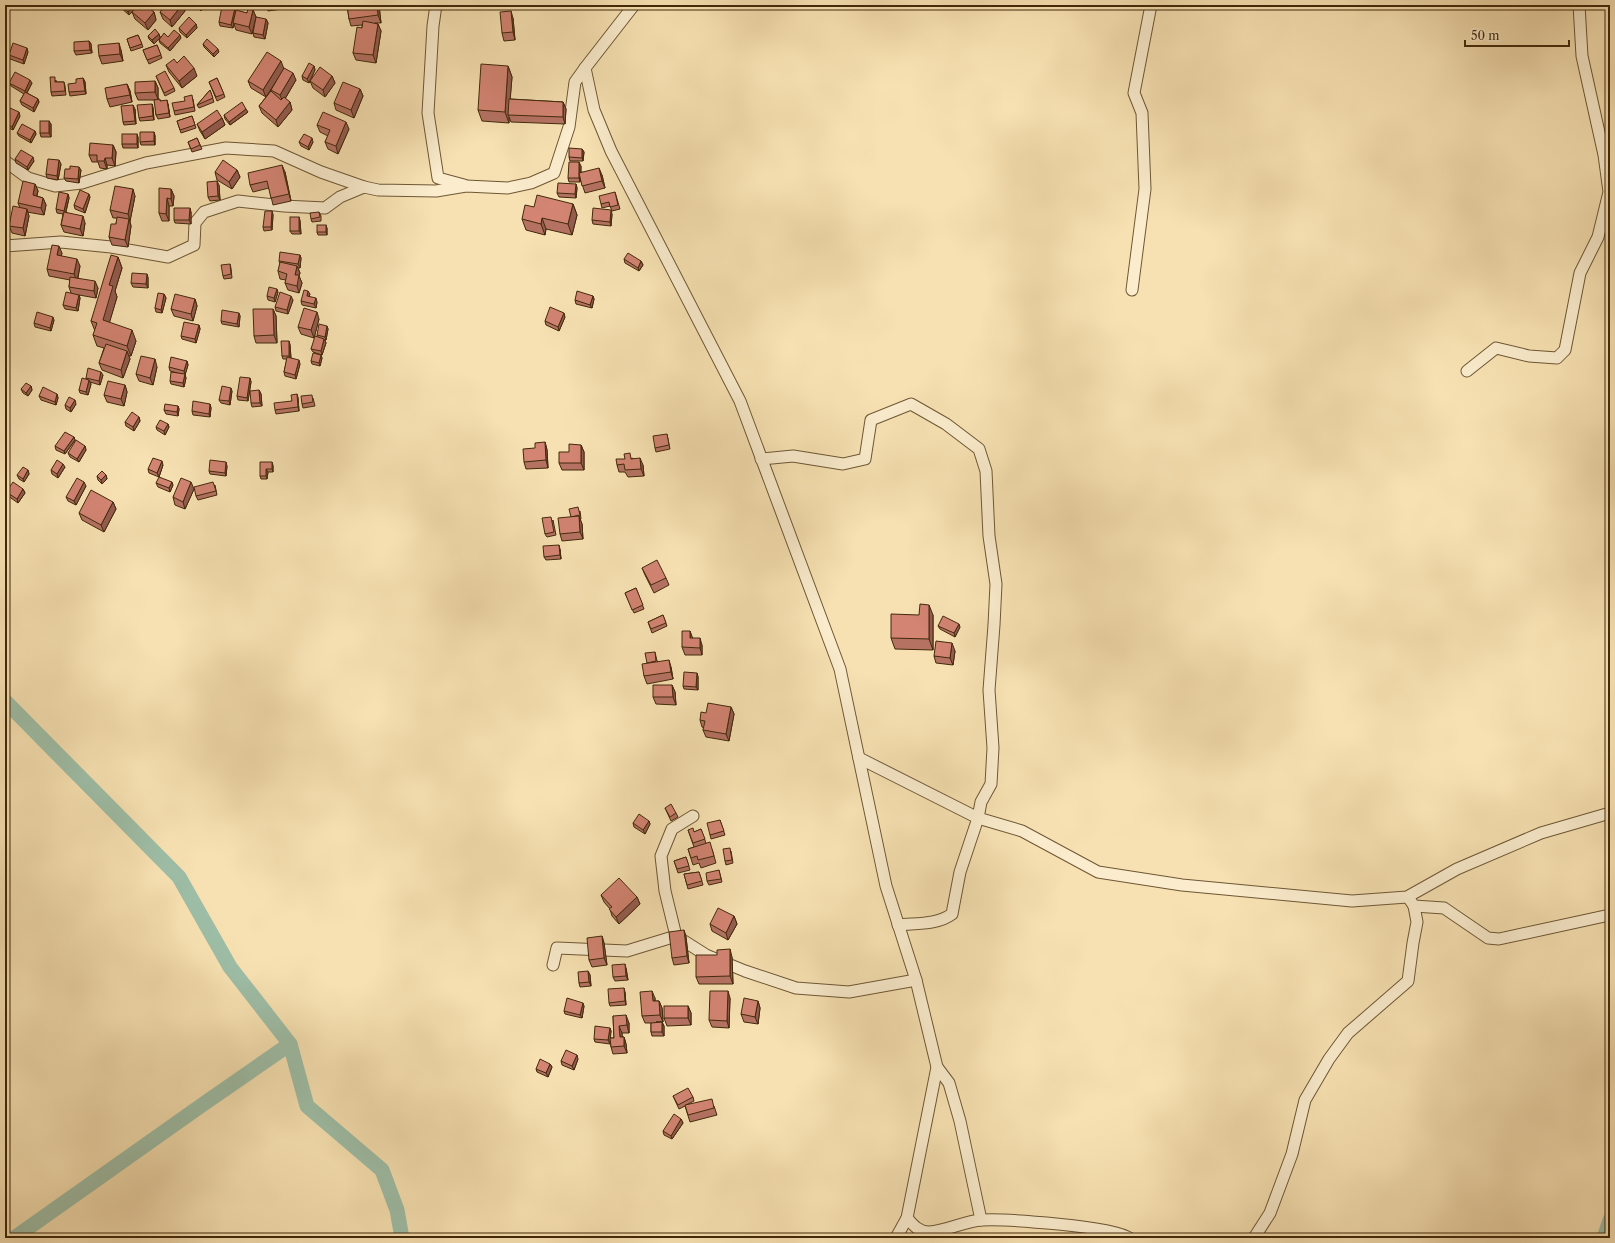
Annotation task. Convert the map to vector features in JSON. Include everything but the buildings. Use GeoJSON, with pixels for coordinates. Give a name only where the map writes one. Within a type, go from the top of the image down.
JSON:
{"type":"FeatureCollection","features":[{"type":"Feature","properties":{"kind":"street"},"geometry":{"type":"LineString","coordinates":[[436,5],[432,26],[428,113],[438,178],[466,186]]}},
{"type":"Feature","properties":{"kind":"street"},"geometry":{"type":"LineString","coordinates":[[5,161],[28,178],[55,186],[82,183],[146,163],[226,148],[274,150],[321,172],[364,187],[378,190],[436,191],[466,186],[508,188],[531,183],[554,173],[569,127],[575,82],[634,5]]}},
{"type":"Feature","properties":{"kind":"street"},"geometry":{"type":"LineString","coordinates":[[1132,290],[1146,189],[1142,113],[1134,93],[1151,5]]}},
{"type":"Feature","properties":{"kind":"street"},"geometry":{"type":"LineString","coordinates":[[1467,371],[1496,348],[1529,356],[1557,358],[1565,350],[1580,273],[1598,237],[1608,192],[1602,148],[1582,56],[1579,5]]}},
{"type":"Feature","properties":{"kind":"street"},"geometry":{"type":"LineString","coordinates":[[585,68],[594,110],[611,151],[740,401],[840,669],[886,886],[916,980],[937,1067],[949,1083],[960,1121],[982,1220]]}},
{"type":"Feature","properties":{"kind":"street"},"geometry":{"type":"LineString","coordinates":[[5,246],[60,242],[111,247],[168,257],[194,245],[195,222],[204,212],[238,201],[284,206],[325,208],[340,197],[364,187]]}},
{"type":"Feature","properties":{"kind":"street"},"geometry":{"type":"LineString","coordinates":[[762,459],[793,456],[843,464],[864,459],[871,420],[911,404],[946,424],[979,449],[986,471],[989,536],[996,584],[989,690],[993,748],[991,784],[981,802],[978,818],[960,872],[952,914],[945,919],[935,922],[898,925]]}},
{"type":"Feature","properties":{"kind":"street"},"geometry":{"type":"LineString","coordinates":[[859,758],[978,818],[1022,831],[1098,872],[1182,886],[1352,900],[1407,897],[1457,869],[1541,833],[1610,813]]}},
{"type":"Feature","properties":{"kind":"street"},"geometry":{"type":"LineString","coordinates":[[676,936],[665,891],[661,856],[672,829],[693,816]]}},
{"type":"Feature","properties":{"kind":"street"},"geometry":{"type":"LineString","coordinates":[[1254,1238],[1270,1213],[1292,1154],[1305,1100],[1329,1059],[1348,1034],[1408,982],[1417,922],[1414,906],[1407,897]]}},
{"type":"Feature","properties":{"kind":"street"},"geometry":{"type":"LineString","coordinates":[[1414,906],[1444,908],[1488,938],[1499,938],[1605,916]]}},
{"type":"Feature","properties":{"kind":"street"},"geometry":{"type":"LineString","coordinates":[[553,965],[557,948],[627,951],[676,936],[713,957],[745,971],[796,988],[849,992],[916,980]]}},
{"type":"Feature","properties":{"kind":"street"},"geometry":{"type":"LineString","coordinates":[[896,1238],[907,1218],[937,1067]]}},
{"type":"Feature","properties":{"kind":"street"},"geometry":{"type":"LineString","coordinates":[[907,1218],[916,1228],[928,1232],[982,1220],[1028,1222],[1097,1229],[1125,1235],[1129,1238]]}},
{"type":"Feature","properties":{"kind":"waterway"},"geometry":{"type":"LineString","coordinates":[[5,701],[179,877],[230,967],[290,1044],[307,1106],[382,1170],[397,1210],[402,1238]]}},
{"type":"Feature","properties":{"kind":"waterway"},"geometry":{"type":"LineString","coordinates":[[14,1238],[290,1044]]}},
{"type":"Feature","properties":{"kind":"waterway"},"geometry":{"type":"LineString","coordinates":[[1604,1238],[1610,1220]]}}]}
